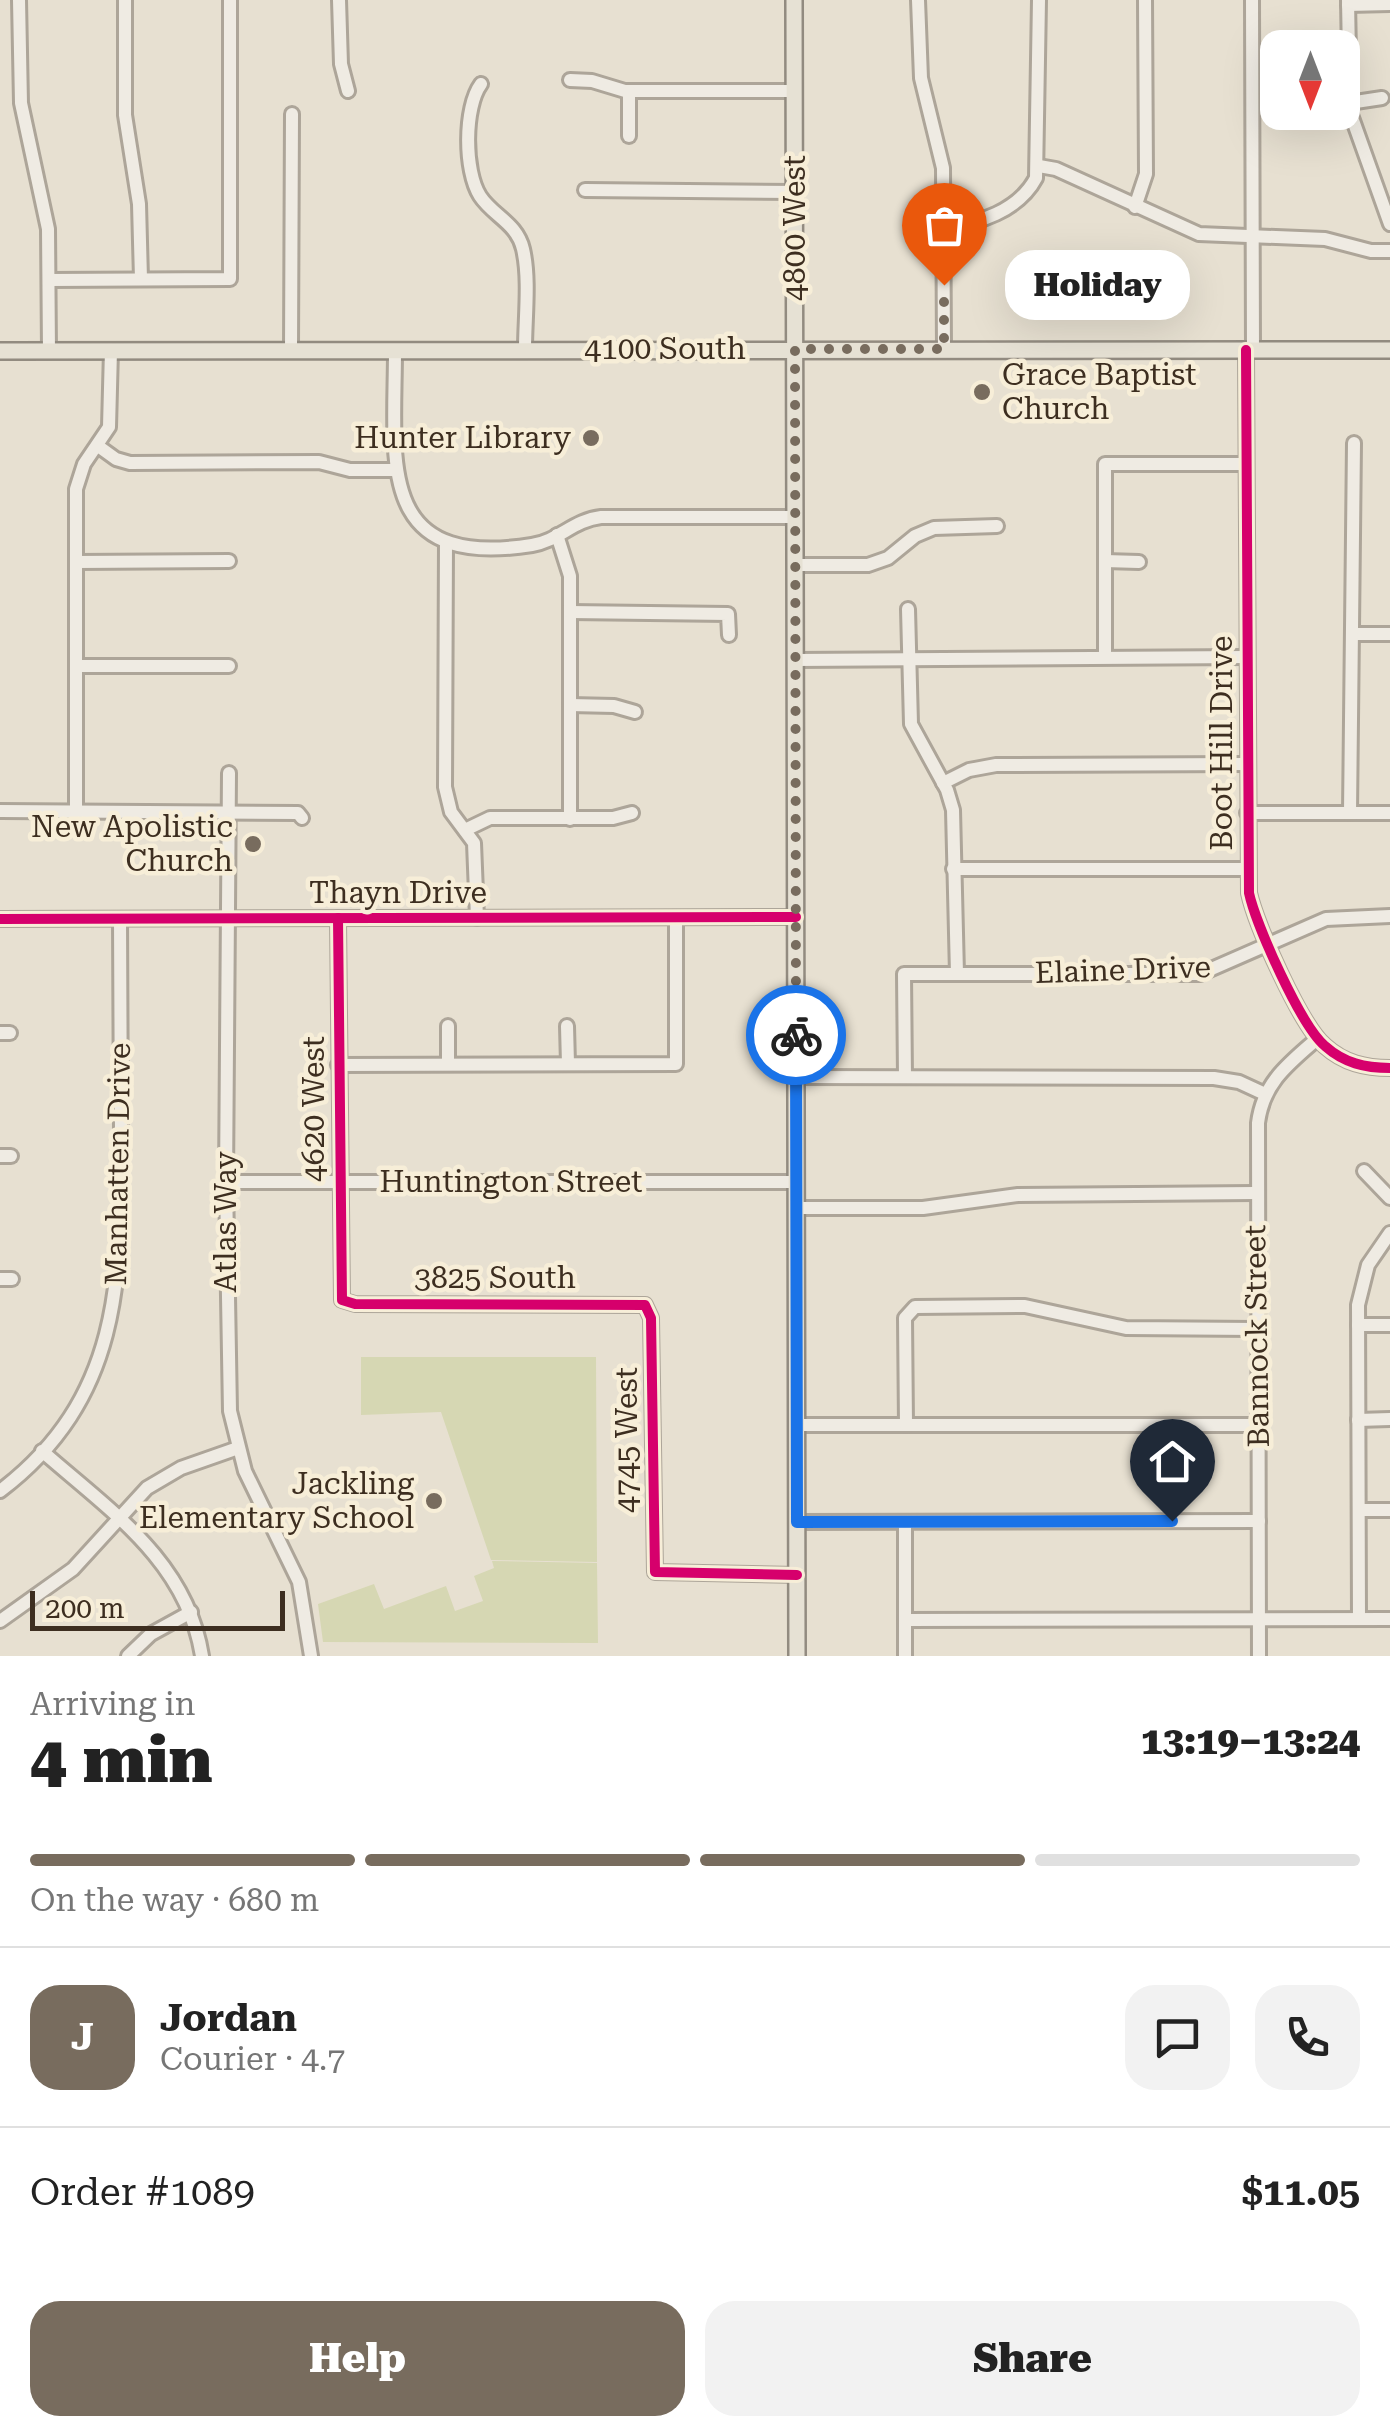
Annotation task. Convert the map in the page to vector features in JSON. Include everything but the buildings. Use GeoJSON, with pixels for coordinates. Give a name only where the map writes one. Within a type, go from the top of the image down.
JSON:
{"type":"FeatureCollection","features":[{"type":"Feature","properties":{"kind":"main road","name":"4800 West"},"geometry":{"type":"LineString","coordinates":[[794,0],[798,1656]]}},
{"type":"Feature","properties":{"kind":"main road","name":"4100 South"},"geometry":{"type":"LineString","coordinates":[[0,351],[1390,350]]}},
{"type":"Feature","properties":{"kind":"street"},"geometry":{"type":"LineString","coordinates":[[18,0],[21,103],[47,218],[49,350]]}},
{"type":"Feature","properties":{"kind":"street"},"geometry":{"type":"LineString","coordinates":[[124,0],[126,126],[140,216],[141,280]]}},
{"type":"Feature","properties":{"kind":"street"},"geometry":{"type":"LineString","coordinates":[[49,280],[230,279],[230,0]]}},
{"type":"Feature","properties":{"kind":"street"},"geometry":{"type":"LineString","coordinates":[[339,0],[340,64],[348,91]]}},
{"type":"Feature","properties":{"kind":"street"},"geometry":{"type":"LineString","coordinates":[[918,0],[920,70],[941,150],[944,349]]}},
{"type":"Feature","properties":{"kind":"street"},"geometry":{"type":"LineString","coordinates":[[943,226],[964,224],[1015,204],[1030,188],[1039,166],[1039,0]]}},
{"type":"Feature","properties":{"kind":"street"},"geometry":{"type":"LineString","coordinates":[[1135,207],[1146,174],[1145,0]]}},
{"type":"Feature","properties":{"kind":"street","name":"Boot Hill Drive"},"geometry":{"type":"LineString","coordinates":[[1252,0],[1252,238],[1246,464],[1247,869],[1251,904],[1317,1039]]}},
{"type":"Feature","properties":{"kind":"street"},"geometry":{"type":"LineString","coordinates":[[1348,30],[1348,2],[1390,4]]}},
{"type":"Feature","properties":{"kind":"street"},"geometry":{"type":"LineString","coordinates":[[570,80],[630,91],[794,91]]}},
{"type":"Feature","properties":{"kind":"street"},"geometry":{"type":"LineString","coordinates":[[481,84],[471,102],[471,173],[481,198],[510,225],[522,244],[525,349]]}},
{"type":"Feature","properties":{"kind":"street"},"geometry":{"type":"LineString","coordinates":[[629,136],[630,91]]}},
{"type":"Feature","properties":{"kind":"street"},"geometry":{"type":"LineString","coordinates":[[1360,101],[1382,98]]}},
{"type":"Feature","properties":{"kind":"street"},"geometry":{"type":"LineString","coordinates":[[291,350],[292,114]]}},
{"type":"Feature","properties":{"kind":"street"},"geometry":{"type":"LineString","coordinates":[[1358,130],[1390,224]]}},
{"type":"Feature","properties":{"kind":"street"},"geometry":{"type":"LineString","coordinates":[[1039,166],[1056,168],[1188,231],[1252,238],[1325,239],[1371,251],[1390,251]]}},
{"type":"Feature","properties":{"kind":"street"},"geometry":{"type":"LineString","coordinates":[[585,190],[794,192]]}},
{"type":"Feature","properties":{"kind":"street"},"geometry":{"type":"LineString","coordinates":[[76,812],[77,482],[110,421],[111,350]]}},
{"type":"Feature","properties":{"kind":"street"},"geometry":{"type":"LineString","coordinates":[[395,350],[398,487],[413,518],[446,542],[526,546],[577,522],[602,517],[795,517]]}},
{"type":"Feature","properties":{"kind":"street"},"geometry":{"type":"LineString","coordinates":[[1350,813],[1354,443]]}},
{"type":"Feature","properties":{"kind":"street"},"geometry":{"type":"LineString","coordinates":[[98,446],[116,460],[130,462],[323,462],[350,470],[396,470]]}},
{"type":"Feature","properties":{"kind":"street"},"geometry":{"type":"LineString","coordinates":[[1105,658],[1105,464],[1246,464]]}},
{"type":"Feature","properties":{"kind":"street"},"geometry":{"type":"LineString","coordinates":[[795,565],[875,564],[934,528],[997,526]]}},
{"type":"Feature","properties":{"kind":"street"},"geometry":{"type":"LineString","coordinates":[[557,534],[568,558],[570,818]]}},
{"type":"Feature","properties":{"kind":"street"},"geometry":{"type":"LineString","coordinates":[[446,542],[445,787],[451,812],[476,851],[478,918]]}},
{"type":"Feature","properties":{"kind":"street"},"geometry":{"type":"LineString","coordinates":[[76,562],[228,561]]}},
{"type":"Feature","properties":{"kind":"street"},"geometry":{"type":"LineString","coordinates":[[1105,562],[1139,562]]}},
{"type":"Feature","properties":{"kind":"street"},"geometry":{"type":"LineString","coordinates":[[908,609],[913,731],[943,782],[953,814],[957,974]]}},
{"type":"Feature","properties":{"kind":"street"},"geometry":{"type":"LineString","coordinates":[[570,612],[728,614],[729,635]]}},
{"type":"Feature","properties":{"kind":"street"},"geometry":{"type":"LineString","coordinates":[[1354,634],[1390,634]]}},
{"type":"Feature","properties":{"kind":"street"},"geometry":{"type":"LineString","coordinates":[[795,660],[1246,658]]}},
{"type":"Feature","properties":{"kind":"street"},"geometry":{"type":"LineString","coordinates":[[76,666],[228,666]]}},
{"type":"Feature","properties":{"kind":"street"},"geometry":{"type":"LineString","coordinates":[[570,706],[618,706],[635,712]]}},
{"type":"Feature","properties":{"kind":"street"},"geometry":{"type":"LineString","coordinates":[[943,782],[969,770],[996,765],[1247,764]]}},
{"type":"Feature","properties":{"kind":"street","name":"Atlas Way"},"geometry":{"type":"LineString","coordinates":[[229,773],[227,1381],[238,1448],[251,1484],[294,1568],[306,1611],[311,1656]]}},
{"type":"Feature","properties":{"kind":"street"},"geometry":{"type":"LineString","coordinates":[[0,812],[298,813],[302,818]]}},
{"type":"Feature","properties":{"kind":"street"},"geometry":{"type":"LineString","coordinates":[[465,830],[486,819],[632,813]]}},
{"type":"Feature","properties":{"kind":"street"},"geometry":{"type":"LineString","coordinates":[[1247,813],[1390,813]]}},
{"type":"Feature","properties":{"kind":"street"},"geometry":{"type":"LineString","coordinates":[[953,869],[1247,869]]}},
{"type":"Feature","properties":{"kind":"street","name":"Elaine Drive"},"geometry":{"type":"LineString","coordinates":[[905,1077],[904,974],[1200,974],[1326,919],[1390,916]]}},
{"type":"Feature","properties":{"kind":"street","name":"4620 West"},"geometry":{"type":"LineString","coordinates":[[338,918],[342,1300]]}},
{"type":"Feature","properties":{"kind":"street"},"geometry":{"type":"LineString","coordinates":[[338,1065],[676,1064],[676,918]]}},
{"type":"Feature","properties":{"kind":"street","name":"Thayn Drive"},"geometry":{"type":"LineString","coordinates":[[0,919],[796,918]]}},
{"type":"Feature","properties":{"kind":"street","name":"Manhatten Drive"},"geometry":{"type":"LineString","coordinates":[[0,1491],[64,1423],[97,1362],[118,1286],[120,919]]}},
{"type":"Feature","properties":{"kind":"street"},"geometry":{"type":"LineString","coordinates":[[448,1026],[448,1064]]}},
{"type":"Feature","properties":{"kind":"street"},"geometry":{"type":"LineString","coordinates":[[568,1026],[568,1064]]}},
{"type":"Feature","properties":{"kind":"street"},"geometry":{"type":"LineString","coordinates":[[796,1077],[1214,1078],[1239,1082],[1265,1094],[1282,1069],[1317,1039],[1347,1061],[1390,1068]]}},
{"type":"Feature","properties":{"kind":"street","name":"Bannock Street"},"geometry":{"type":"LineString","coordinates":[[1259,1656],[1255,1193],[1258,1123],[1265,1094]]}},
{"type":"Feature","properties":{"kind":"street"},"geometry":{"type":"LineString","coordinates":[[1364,1171],[1390,1198]]}},
{"type":"Feature","properties":{"kind":"street","name":"Huntington Street"},"geometry":{"type":"LineString","coordinates":[[226,1182],[796,1182]]}},
{"type":"Feature","properties":{"kind":"street"},"geometry":{"type":"LineString","coordinates":[[796,1208],[923,1208],[1018,1195],[1255,1193]]}},
{"type":"Feature","properties":{"kind":"street"},"geometry":{"type":"LineString","coordinates":[[1359,1619],[1358,1326],[1364,1274],[1390,1233]]}},
{"type":"Feature","properties":{"kind":"street","name":"3825 South"},"geometry":{"type":"LineString","coordinates":[[342,1300],[355,1304],[638,1302],[648,1307]]}},
{"type":"Feature","properties":{"kind":"street"},"geometry":{"type":"LineString","coordinates":[[906,1425],[909,1310],[923,1306],[1016,1306],[1126,1328],[1256,1329]]}},
{"type":"Feature","properties":{"kind":"street","name":"4745 West"},"geometry":{"type":"LineString","coordinates":[[648,1307],[655,1572],[797,1575]]}},
{"type":"Feature","properties":{"kind":"street"},"geometry":{"type":"LineString","coordinates":[[1358,1326],[1390,1325]]}},
{"type":"Feature","properties":{"kind":"street"},"geometry":{"type":"LineString","coordinates":[[1358,1420],[1390,1420]]}},
{"type":"Feature","properties":{"kind":"street"},"geometry":{"type":"LineString","coordinates":[[797,1425],[1258,1425]]}},
{"type":"Feature","properties":{"kind":"street"},"geometry":{"type":"LineString","coordinates":[[0,1621],[73,1569],[118,1518],[162,1477],[238,1448]]}},
{"type":"Feature","properties":{"kind":"street"},"geometry":{"type":"LineString","coordinates":[[42,1450],[160,1558],[191,1612],[202,1656]]}},
{"type":"Feature","properties":{"kind":"street"},"geometry":{"type":"LineString","coordinates":[[1358,1510],[1390,1510]]}},
{"type":"Feature","properties":{"kind":"street"},"geometry":{"type":"LineString","coordinates":[[797,1522],[1258,1521]]}},
{"type":"Feature","properties":{"kind":"street"},"geometry":{"type":"LineString","coordinates":[[905,1522],[905,1656]]}},
{"type":"Feature","properties":{"kind":"street"},"geometry":{"type":"LineString","coordinates":[[128,1656],[151,1634],[191,1612]]}},
{"type":"Feature","properties":{"kind":"street"},"geometry":{"type":"LineString","coordinates":[[905,1620],[1390,1619]]}},
{"type":"Feature","properties":{"kind":"green space"},"geometry":{"type":"Polygon","coordinates":[[[361,1357],[596,1357],[597,1562],[491,1560],[441,1412],[361,1415],[361,1357]]]}},
{"type":"Feature","properties":{"kind":"green space"},"geometry":{"type":"Polygon","coordinates":[[[492,1561],[597,1563],[598,1643],[323,1642],[318,1604],[374,1584],[384,1609],[446,1586],[455,1611],[483,1601],[474,1576],[494,1568],[492,1561]]]}},
{"type":"Feature","properties":{"kind":"cycle path"},"geometry":{"type":"LineString","coordinates":[[1246,350],[1249,893],[1281,974],[1315,1035],[1347,1060],[1390,1068]]}},
{"type":"Feature","properties":{"kind":"cycle path"},"geometry":{"type":"LineString","coordinates":[[0,919],[796,917]]}},
{"type":"Feature","properties":{"kind":"cycle path"},"geometry":{"type":"LineString","coordinates":[[338,918],[342,1300],[355,1304],[645,1305],[651,1318],[655,1572],[797,1575]]}},
{"type":"Feature","properties":{"kind":"way so far"},"geometry":{"type":"LineString","coordinates":[[796,1035],[795,349],[944,349],[944,285]]}},
{"type":"Feature","properties":{"kind":"place","name":"Holiday"},"geometry":{"type":"Point","coordinates":[944,285]}},
{"type":"Feature","properties":{"kind":"place","name":"Grace Baptist Church"},"geometry":{"type":"Point","coordinates":[982,392]}},
{"type":"Feature","properties":{"kind":"place","name":"Hunter Library"},"geometry":{"type":"Point","coordinates":[591,438]}},
{"type":"Feature","properties":{"kind":"place","name":"New Apolistic Church"},"geometry":{"type":"Point","coordinates":[253,844]}},
{"type":"Feature","properties":{"kind":"place","name":"Jackling Elementary School"},"geometry":{"type":"Point","coordinates":[434,1501]}},
{"type":"Feature","properties":{"kind":"route"},"geometry":{"type":"LineString","coordinates":[[796,1035],[797,1522],[1172,1521]]}}]}
